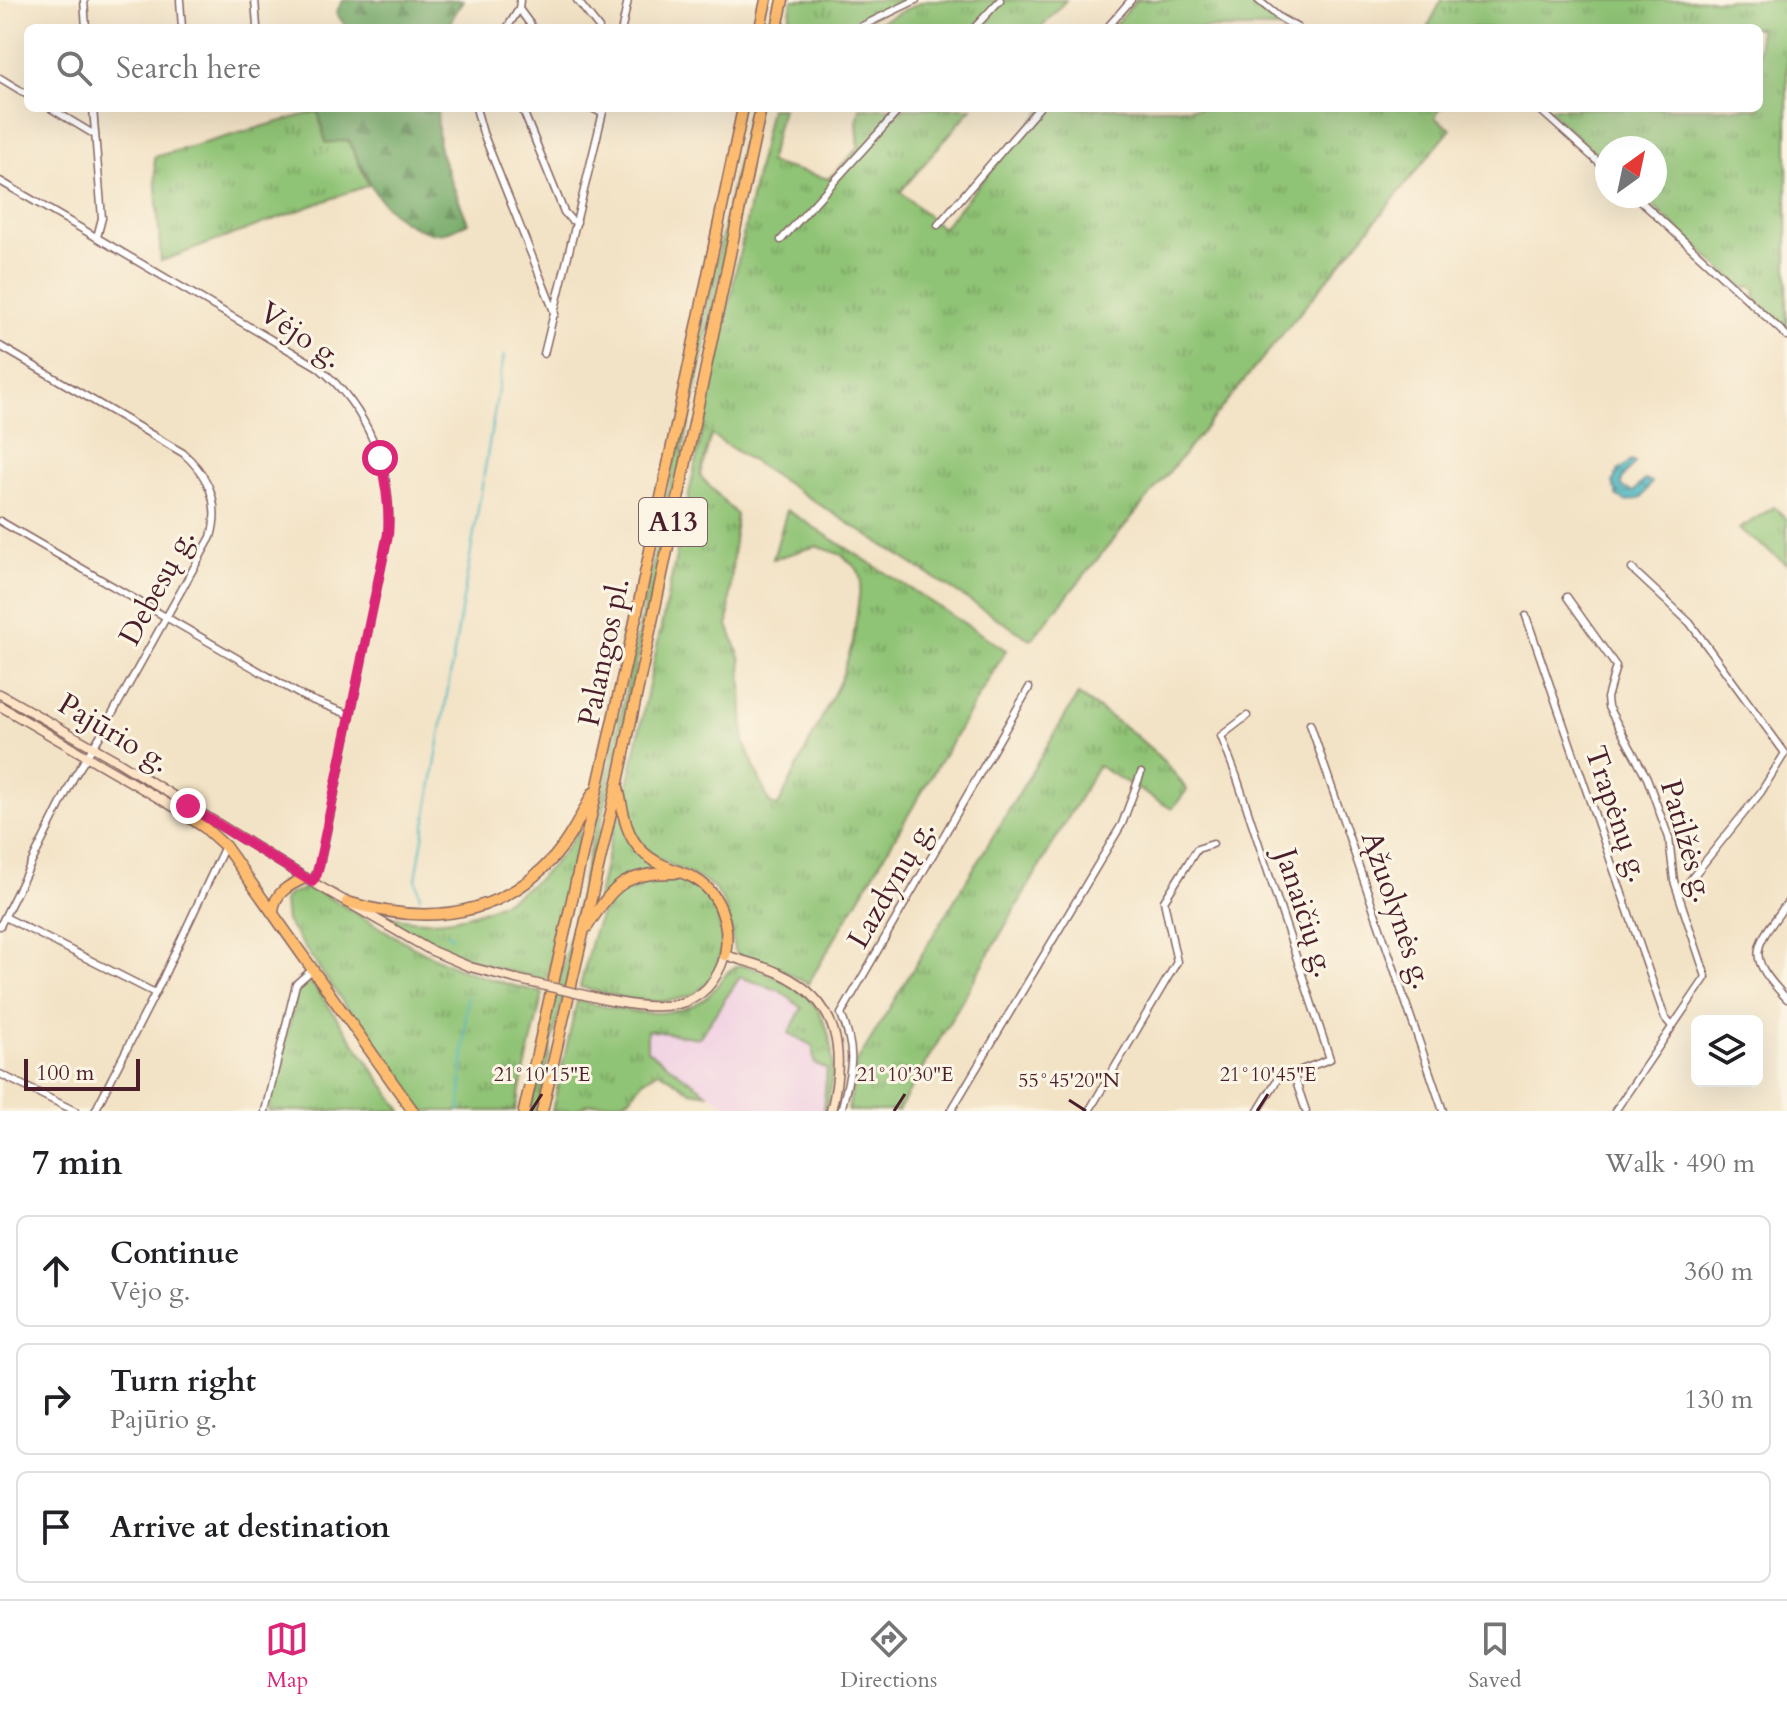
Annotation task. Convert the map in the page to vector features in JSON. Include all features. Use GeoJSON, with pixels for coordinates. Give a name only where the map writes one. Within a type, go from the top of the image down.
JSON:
{"type":"FeatureCollection","features":[{"type":"Feature","properties":{"kind":"highway"},"geometry":{"type":"LineString","coordinates":[[761,24],[766,0]]}},
{"type":"Feature","properties":{"kind":"highway"},"geometry":{"type":"LineString","coordinates":[[780,24],[783,0]]}},
{"type":"Feature","properties":{"kind":"highway","name":"Palangos pl."},"geometry":{"type":"LineString","coordinates":[[524,1111],[600,781],[742,112]]}},
{"type":"Feature","properties":{"kind":"highway","name":"Palangos pl."},"geometry":{"type":"LineString","coordinates":[[542,1111],[618,782],[760,112]]}},
{"type":"Feature","properties":{"kind":"highway"},"geometry":{"type":"LineString","coordinates":[[347,902],[406,915],[435,916],[478,908],[497,900],[536,874],[554,856],[600,781]]}},
{"type":"Feature","properties":{"kind":"highway"},"geometry":{"type":"LineString","coordinates":[[618,782],[630,836],[647,855],[700,882],[718,902],[727,927],[725,955]]}},
{"type":"Feature","properties":{"kind":"highway"},"geometry":{"type":"LineString","coordinates":[[179,810],[225,846],[413,1111]]}},
{"type":"Feature","properties":{"kind":"highway"},"geometry":{"type":"LineString","coordinates":[[582,936],[602,903],[620,885],[643,874],[680,873]]}},
{"type":"Feature","properties":{"kind":"highway"},"geometry":{"type":"LineString","coordinates":[[273,912],[274,901],[280,894],[309,880]]}},
{"type":"Feature","properties":{"kind":"main road","name":"Pajūrio g."},"geometry":{"type":"LineString","coordinates":[[0,694],[93,747],[309,880],[455,961],[516,979],[655,1008],[681,1004],[694,998],[710,984],[725,955]]}},
{"type":"Feature","properties":{"kind":"main road","name":"Pajūrio g."},"geometry":{"type":"LineString","coordinates":[[0,706],[179,810],[242,840]]}},
{"type":"Feature","properties":{"kind":"main road"},"geometry":{"type":"LineString","coordinates":[[725,955],[783,975],[804,987],[822,1007],[834,1030],[839,1049],[838,1086],[831,1111]]}},
{"type":"Feature","properties":{"kind":"street"},"geometry":{"type":"LineString","coordinates":[[84,0],[86,24]]}},
{"type":"Feature","properties":{"kind":"street"},"geometry":{"type":"LineString","coordinates":[[180,0],[182,24]]}},
{"type":"Feature","properties":{"kind":"street"},"geometry":{"type":"LineString","coordinates":[[255,0],[257,24]]}},
{"type":"Feature","properties":{"kind":"street"},"geometry":{"type":"LineString","coordinates":[[510,24],[519,9],[520,0]]}},
{"type":"Feature","properties":{"kind":"street"},"geometry":{"type":"LineString","coordinates":[[577,0],[596,24]]}},
{"type":"Feature","properties":{"kind":"street"},"geometry":{"type":"LineString","coordinates":[[623,24],[628,0]]}},
{"type":"Feature","properties":{"kind":"street"},"geometry":{"type":"LineString","coordinates":[[866,24],[916,0]]}},
{"type":"Feature","properties":{"kind":"street"},"geometry":{"type":"LineString","coordinates":[[978,24],[1000,0]]}},
{"type":"Feature","properties":{"kind":"street"},"geometry":{"type":"LineString","coordinates":[[1110,24],[1131,0]]}},
{"type":"Feature","properties":{"kind":"street"},"geometry":{"type":"LineString","coordinates":[[1258,0],[1291,24]]}},
{"type":"Feature","properties":{"kind":"street"},"geometry":{"type":"LineString","coordinates":[[519,9],[530,24]]}},
{"type":"Feature","properties":{"kind":"street"},"geometry":{"type":"LineString","coordinates":[[0,78],[24,93]]}},
{"type":"Feature","properties":{"kind":"street"},"geometry":{"type":"LineString","coordinates":[[57,112],[95,135]]}},
{"type":"Feature","properties":{"kind":"street"},"geometry":{"type":"LineString","coordinates":[[93,112],[102,218],[97,237]]}},
{"type":"Feature","properties":{"kind":"street"},"geometry":{"type":"LineString","coordinates":[[477,112],[555,314]]}},
{"type":"Feature","properties":{"kind":"street"},"geometry":{"type":"LineString","coordinates":[[524,112],[564,212],[577,222]]}},
{"type":"Feature","properties":{"kind":"street"},"geometry":{"type":"LineString","coordinates":[[544,354],[603,112]]}},
{"type":"Feature","properties":{"kind":"street"},"geometry":{"type":"LineString","coordinates":[[781,240],[897,112]]}},
{"type":"Feature","properties":{"kind":"street"},"geometry":{"type":"LineString","coordinates":[[938,225],[1036,112]]}},
{"type":"Feature","properties":{"kind":"street"},"geometry":{"type":"LineString","coordinates":[[1542,112],[1595,159]]}},
{"type":"Feature","properties":{"kind":"street","name":"Vėjo g."},"geometry":{"type":"LineString","coordinates":[[0,181],[318,367],[349,399],[369,430],[383,470],[389,518],[385,551],[317,874],[309,880]]}},
{"type":"Feature","properties":{"kind":"street"},"geometry":{"type":"LineString","coordinates":[[1648,208],[1787,336]]}},
{"type":"Feature","properties":{"kind":"street","name":"Debesų g."},"geometry":{"type":"LineString","coordinates":[[0,346],[183,453],[206,478],[216,509],[213,529],[167,617],[54,815],[0,926]]}},
{"type":"Feature","properties":{"kind":"street"},"geometry":{"type":"LineString","coordinates":[[0,521],[304,697],[350,715]]}},
{"type":"Feature","properties":{"kind":"street"},"geometry":{"type":"LineString","coordinates":[[1632,569],[1690,623],[1785,753],[1761,792],[1679,894]]}},
{"type":"Feature","properties":{"kind":"street","name":"Patilžės g."},"geometry":{"type":"LineString","coordinates":[[1567,597],[1616,666],[1606,702],[1619,731],[1639,762],[1664,823],[1669,838],[1672,871],[1706,977],[1671,1025]]}},
{"type":"Feature","properties":{"kind":"street","name":"Trapėnų g."},"geometry":{"type":"LineString","coordinates":[[1526,616],[1665,1018],[1671,1025]]}},
{"type":"Feature","properties":{"kind":"street","name":"Lazdynų g."},"geometry":{"type":"LineString","coordinates":[[841,1111],[853,1062],[849,1033],[841,1014],[1029,688]]}},
{"type":"Feature","properties":{"kind":"street","name":"Janaičių g."},"geometry":{"type":"LineString","coordinates":[[1247,716],[1221,736],[1330,1059],[1293,1073],[1306,1111]]}},
{"type":"Feature","properties":{"kind":"street","name":"Ąžuolynės g."},"geometry":{"type":"LineString","coordinates":[[1310,724],[1443,1111]]}},
{"type":"Feature","properties":{"kind":"street"},"geometry":{"type":"LineString","coordinates":[[951,1111],[1122,824],[1141,773]]}},
{"type":"Feature","properties":{"kind":"street"},"geometry":{"type":"LineString","coordinates":[[1089,1111],[1177,962],[1164,901],[1197,849],[1213,844]]}},
{"type":"Feature","properties":{"kind":"street"},"geometry":{"type":"LineString","coordinates":[[95,1111],[225,846]]}},
{"type":"Feature","properties":{"kind":"street"},"geometry":{"type":"LineString","coordinates":[[1787,903],[1763,937],[1757,955],[1762,970],[1787,999]]}},
{"type":"Feature","properties":{"kind":"street"},"geometry":{"type":"LineString","coordinates":[[5,917],[155,993]]}},
{"type":"Feature","properties":{"kind":"street"},"geometry":{"type":"LineString","coordinates":[[265,1111],[296,984],[313,969]]}},
{"type":"Feature","properties":{"kind":"street"},"geometry":{"type":"LineString","coordinates":[[1615,1111],[1671,1025]]}},
{"type":"Feature","properties":{"kind":"street"},"geometry":{"type":"LineString","coordinates":[[0,1074],[75,1111]]}},
{"type":"Feature","properties":{"kind":"street"},"geometry":{"type":"LineString","coordinates":[[1258,1111],[1277,1080]]}},
{"type":"Feature","properties":{"kind":"shaded area"},"geometry":{"type":"Polygon","coordinates":[[[740,977],[780,991],[802,1009],[813,1046],[827,1068],[823,1111],[735,1111],[647,1050],[647,1030],[699,1038],[740,977]]]}},
{"type":"Feature","properties":{"kind":"green space"},"geometry":{"type":"Polygon","coordinates":[[[343,0],[463,0],[449,24],[344,24],[336,13],[343,0]]]}},
{"type":"Feature","properties":{"kind":"green space"},"geometry":{"type":"Polygon","coordinates":[[[792,0],[907,0],[858,24],[789,24],[792,0]]]}},
{"type":"Feature","properties":{"kind":"green space"},"geometry":{"type":"Polygon","coordinates":[[[926,0],[1066,0],[1045,24],[875,24],[926,0]]]}},
{"type":"Feature","properties":{"kind":"green space"},"geometry":{"type":"Polygon","coordinates":[[[1136,0],[1253,0],[1266,14],[1282,24],[1115,24],[1136,0]]]}},
{"type":"Feature","properties":{"kind":"green space"},"geometry":{"type":"Polygon","coordinates":[[[1442,0],[1787,0],[1787,330],[1755,298],[1756,290],[1738,285],[1655,208],[1667,208],[1667,136],[1595,136],[1595,153],[1550,112],[1763,112],[1763,24],[1429,24],[1442,0]]]}},
{"type":"Feature","properties":{"kind":"green space"},"geometry":{"type":"Polygon","coordinates":[[[318,112],[326,142],[348,140],[369,185],[161,261],[154,157],[318,112]]]}},
{"type":"Feature","properties":{"kind":"green space"},"geometry":{"type":"Polygon","coordinates":[[[318,112],[437,112],[439,150],[468,223],[446,232],[433,233],[402,220],[374,190],[349,140],[326,143],[318,112]]]}},
{"type":"Feature","properties":{"kind":"green space"},"geometry":{"type":"Polygon","coordinates":[[[748,112],[754,112],[660,560],[537,1111],[530,1111],[623,704],[748,112]]]}},
{"type":"Feature","properties":{"kind":"green space"},"geometry":{"type":"Polygon","coordinates":[[[769,112],[781,112],[769,163],[829,179],[859,147],[859,112],[969,112],[900,192],[942,228],[1041,112],[1438,112],[1435,118],[1451,129],[1031,640],[711,435],[700,476],[736,514],[728,625],[741,660],[744,742],[770,804],[778,806],[841,679],[853,642],[861,581],[858,570],[842,555],[817,546],[773,559],[787,510],[1006,650],[808,984],[772,965],[738,955],[734,950],[727,912],[716,891],[644,847],[632,828],[625,799],[769,112]]]}},
{"type":"Feature","properties":{"kind":"green space"},"geometry":{"type":"Polygon","coordinates":[[[1774,507],[1787,519],[1787,564],[1739,529],[1774,507]]]}},
{"type":"Feature","properties":{"kind":"green space"},"geometry":{"type":"Polygon","coordinates":[[[1078,695],[1151,749],[1187,790],[1172,809],[1098,766],[898,1111],[848,1111],[857,1062],[1078,695]]]}},
{"type":"Feature","properties":{"kind":"green space"},"geometry":{"type":"Polygon","coordinates":[[[617,811],[662,869],[624,879],[596,905],[617,811]]]}},
{"type":"Feature","properties":{"kind":"green space"},"geometry":{"type":"Polygon","coordinates":[[[582,824],[546,980],[491,967],[442,948],[381,916],[431,921],[455,919],[499,904],[538,878],[555,862],[582,824]]]}},
{"type":"Feature","properties":{"kind":"green space"},"geometry":{"type":"Polygon","coordinates":[[[666,876],[695,887],[713,906],[721,936],[716,967],[709,981],[683,998],[657,1002],[580,987],[595,929],[612,899],[625,888],[643,880],[666,876]]]}},
{"type":"Feature","properties":{"kind":"green space"},"geometry":{"type":"Polygon","coordinates":[[[311,887],[435,958],[498,981],[543,993],[515,1111],[419,1111],[286,921],[284,901],[289,894],[311,887]]]}},
{"type":"Feature","properties":{"kind":"green space"},"geometry":{"type":"Polygon","coordinates":[[[739,965],[757,969],[794,986],[821,1014],[832,1050],[826,1111],[823,1111],[827,1069],[814,1063],[813,1046],[789,1033],[802,1008],[780,991],[740,977],[699,1038],[647,1030],[647,1050],[709,1094],[691,1091],[659,1071],[643,1081],[630,1098],[619,1102],[587,1104],[574,1111],[552,1111],[577,1001],[642,1012],[674,1011],[704,999],[729,971],[739,965]]]}},
{"type":"Feature","properties":{"kind":"green space"},"geometry":{"type":"Polygon","coordinates":[[[307,981],[316,988],[402,1111],[268,1111],[298,990],[301,983],[307,981]]]}},
{"type":"Feature","properties":{"kind":"water"},"geometry":{"type":"Polygon","coordinates":[[[1631,461],[1635,463],[1622,479],[1622,487],[1633,492],[1645,480],[1652,482],[1641,498],[1627,502],[1618,497],[1613,482],[1618,471],[1631,461]]]}},
{"type":"Feature","properties":{"kind":"waterway"},"geometry":{"type":"LineString","coordinates":[[420,897],[416,879],[504,355]]}},
{"type":"Feature","properties":{"kind":"waterway"},"geometry":{"type":"LineString","coordinates":[[448,933],[452,937]]}},
{"type":"Feature","properties":{"kind":"waterway"},"geometry":{"type":"LineString","coordinates":[[460,1111],[467,997]]}},
{"type":"Feature","properties":{"kind":"route"},"geometry":{"type":"LineString","coordinates":[[188,806],[312,882],[317,874],[388,534],[386,483],[380,458]]}}]}
